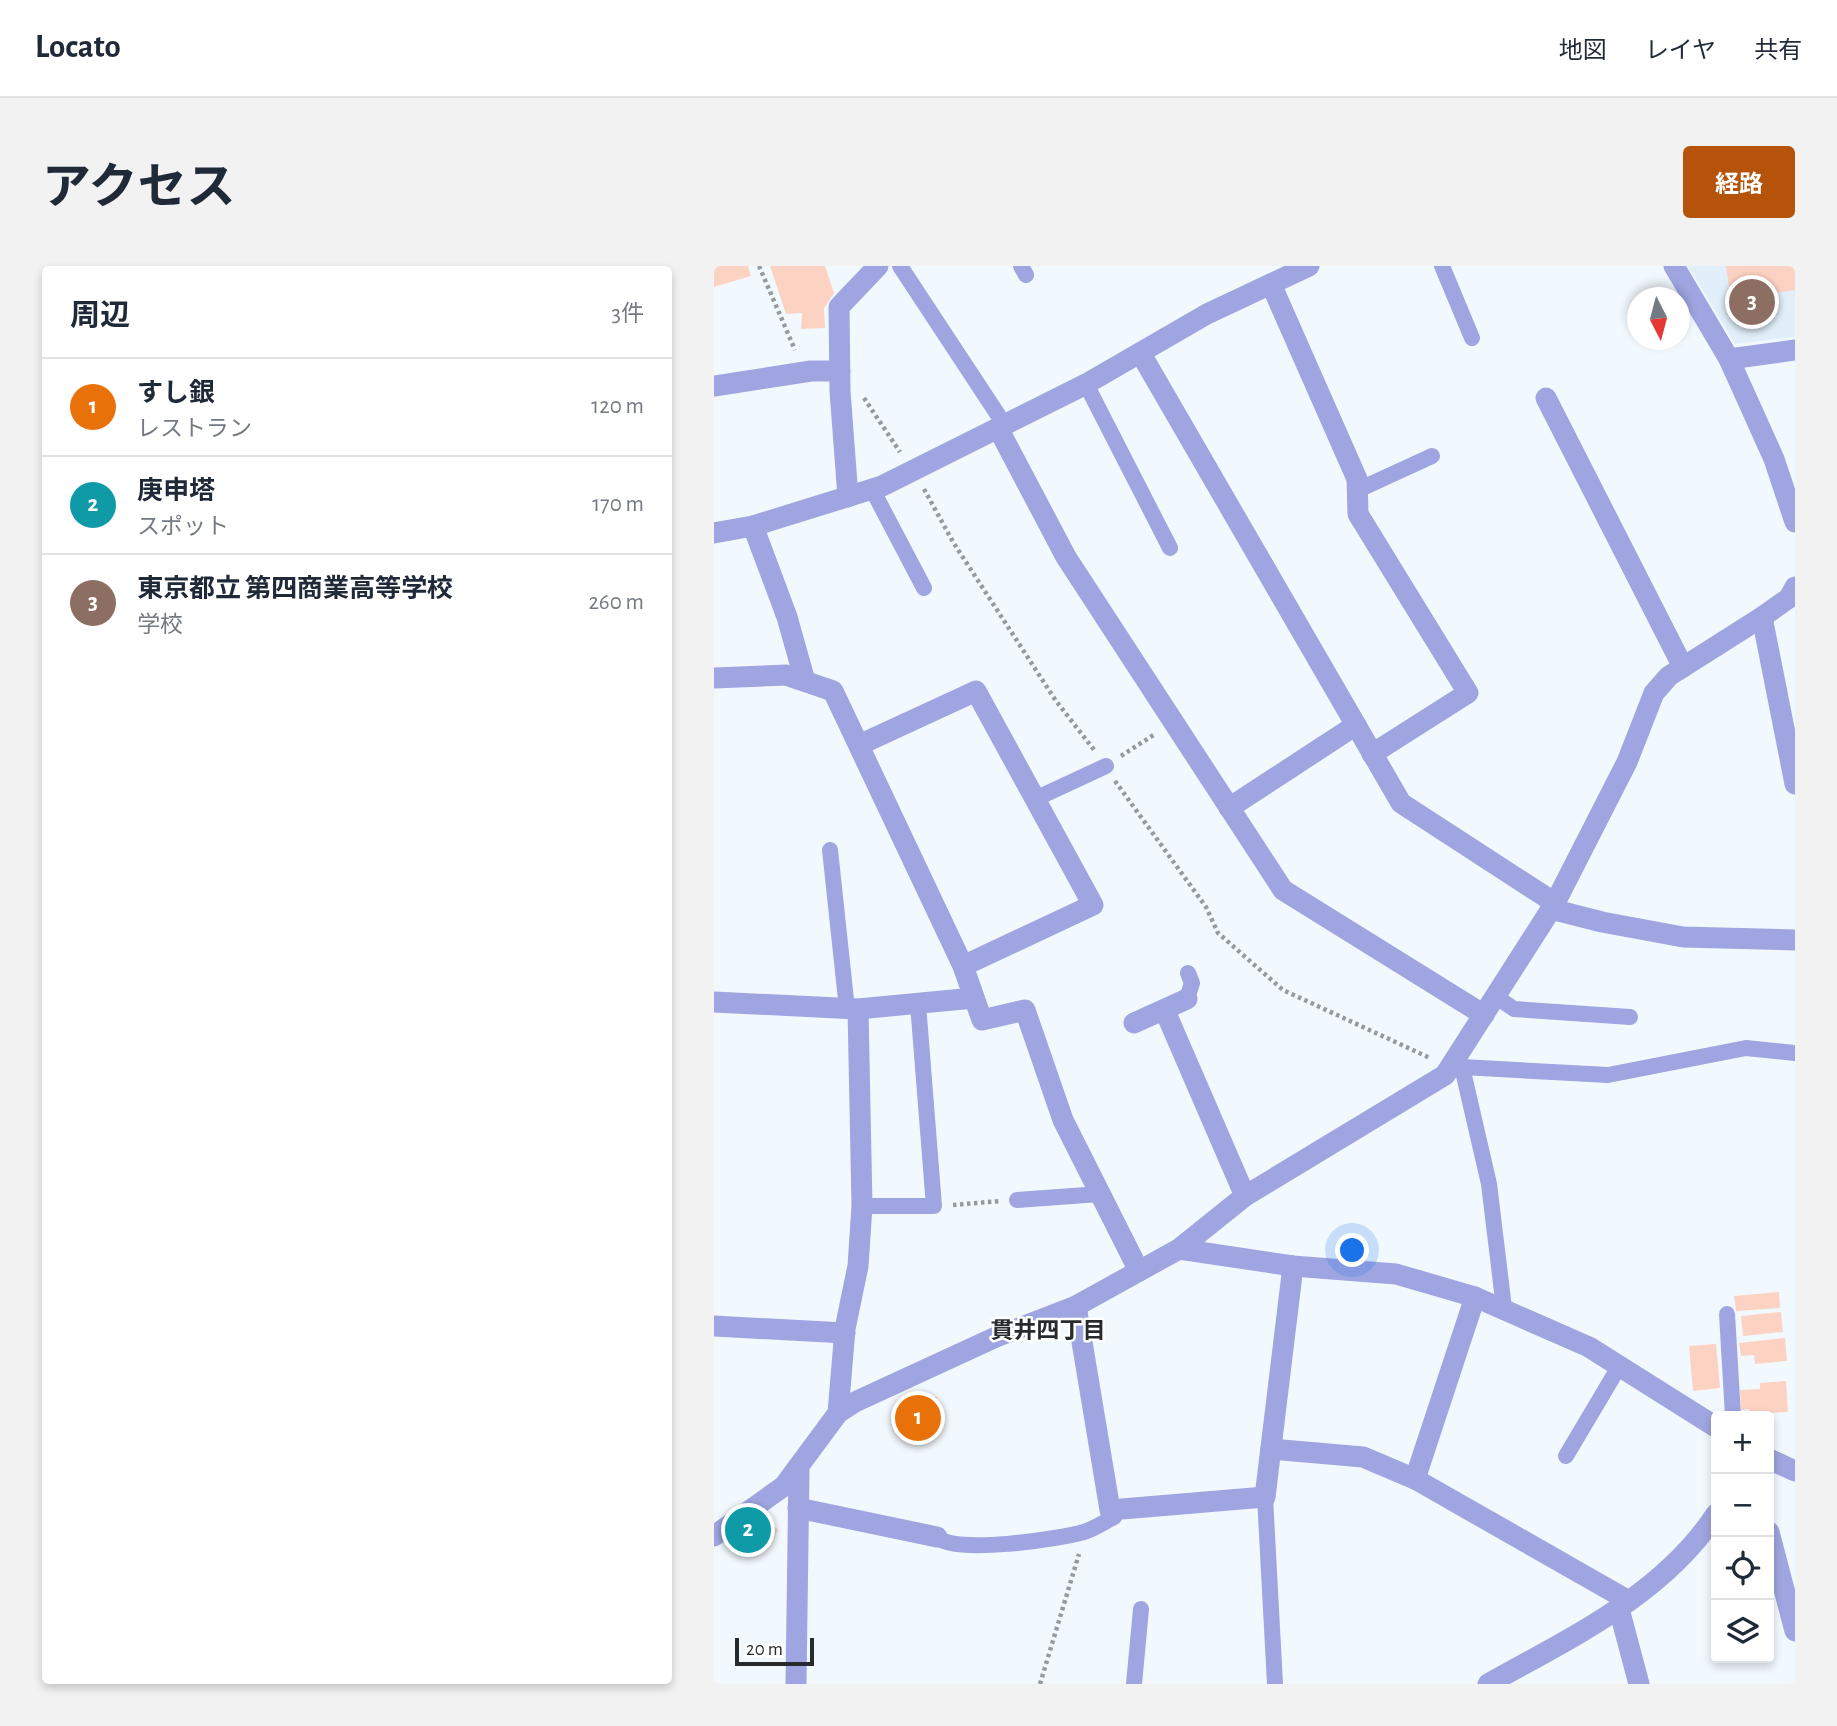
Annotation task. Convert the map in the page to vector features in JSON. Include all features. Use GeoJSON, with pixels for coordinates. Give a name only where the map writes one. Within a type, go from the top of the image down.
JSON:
{"type":"FeatureCollection","features":[{"type":"Feature","properties":{"kind":"street"},"geometry":{"type":"LineString","coordinates":[[848,497],[839,307],[878,266]]}},
{"type":"Feature","properties":{"kind":"street"},"geometry":{"type":"LineString","coordinates":[[714,533],[753,526],[848,497],[914,471],[1086,384],[1274,277],[1309,266]]}},
{"type":"Feature","properties":{"kind":"street"},"geometry":{"type":"LineString","coordinates":[[1674,266],[1728,359],[1774,459],[1795,522]]}},
{"type":"Feature","properties":{"kind":"street"},"geometry":{"type":"LineString","coordinates":[[1274,277],[1357,479],[1358,514],[1468,693],[1372,754]]}},
{"type":"Feature","properties":{"kind":"street"},"geometry":{"type":"LineString","coordinates":[[1728,359],[1795,350]]}},
{"type":"Feature","properties":{"kind":"street"},"geometry":{"type":"LineString","coordinates":[[1141,354],[1401,803],[1553,906],[1602,922],[1683,937],[1795,940]]}},
{"type":"Feature","properties":{"kind":"street"},"geometry":{"type":"LineString","coordinates":[[714,386],[840,368]]}},
{"type":"Feature","properties":{"kind":"street"},"geometry":{"type":"LineString","coordinates":[[1546,398],[1684,667]]}},
{"type":"Feature","properties":{"kind":"street"},"geometry":{"type":"LineString","coordinates":[[1001,426],[1066,558],[1283,890],[1484,1015]]}},
{"type":"Feature","properties":{"kind":"street"},"geometry":{"type":"LineString","coordinates":[[753,526],[787,617],[805,681]]}},
{"type":"Feature","properties":{"kind":"street"},"geometry":{"type":"LineString","coordinates":[[714,1536],[784,1486],[799,1470],[838,1413],[855,1402],[996,1336],[1076,1306],[1179,1249],[1245,1196],[1445,1075],[1455,1066],[1495,996],[1553,906],[1627,762],[1654,693],[1669,676],[1788,598],[1795,587]]}},
{"type":"Feature","properties":{"kind":"street"},"geometry":{"type":"LineString","coordinates":[[1762,617],[1787,701],[1795,784]]}},
{"type":"Feature","properties":{"kind":"street"},"geometry":{"type":"LineString","coordinates":[[714,678],[786,675],[833,691],[963,966],[982,1020],[1025,1010],[1063,1120],[1139,1271]]}},
{"type":"Feature","properties":{"kind":"street"},"geometry":{"type":"LineString","coordinates":[[859,745],[976,691],[1093,905],[963,966]]}},
{"type":"Feature","properties":{"kind":"street"},"geometry":{"type":"LineString","coordinates":[[1229,808],[1356,725]]}},
{"type":"Feature","properties":{"kind":"street"},"geometry":{"type":"LineString","coordinates":[[714,1002],[852,1009],[974,998]]}},
{"type":"Feature","properties":{"kind":"street"},"geometry":{"type":"LineString","coordinates":[[1134,1023],[1187,999]]}},
{"type":"Feature","properties":{"kind":"street"},"geometry":{"type":"LineString","coordinates":[[838,1413],[845,1333],[858,1266],[862,1206],[852,1009]]}},
{"type":"Feature","properties":{"kind":"street"},"geometry":{"type":"LineString","coordinates":[[1165,1011],[1245,1196]]}},
{"type":"Feature","properties":{"kind":"street"},"geometry":{"type":"LineString","coordinates":[[1179,1249],[1293,1266],[1396,1274],[1475,1297],[1504,1308],[1620,1365],[1711,1424]]}},
{"type":"Feature","properties":{"kind":"street"},"geometry":{"type":"LineString","coordinates":[[1076,1306],[1110,1510],[1265,1497],[1293,1266]]}},
{"type":"Feature","properties":{"kind":"street"},"geometry":{"type":"LineString","coordinates":[[1415,1479],[1475,1297]]}},
{"type":"Feature","properties":{"kind":"street"},"geometry":{"type":"LineString","coordinates":[[714,1326],[845,1333]]}},
{"type":"Feature","properties":{"kind":"street"},"geometry":{"type":"LineString","coordinates":[[1271,1449],[1363,1457],[1415,1479],[1624,1605],[1639,1684]]}},
{"type":"Feature","properties":{"kind":"street"},"geometry":{"type":"LineString","coordinates":[[1774,1461],[1795,1471]]}},
{"type":"Feature","properties":{"kind":"street"},"geometry":{"type":"LineString","coordinates":[[796,1684],[799,1470]]}},
{"type":"Feature","properties":{"kind":"street"},"geometry":{"type":"LineString","coordinates":[[798,1508],[937,1537]]}},
{"type":"Feature","properties":{"kind":"street"},"geometry":{"type":"LineString","coordinates":[[1488,1684],[1624,1605],[1700,1539],[1711,1522]]}},
{"type":"Feature","properties":{"kind":"street"},"geometry":{"type":"LineString","coordinates":[[1770,1537],[1795,1632]]}},
{"type":"Feature","properties":{"kind":"lane"},"geometry":{"type":"LineString","coordinates":[[900,266],[1001,426]]}},
{"type":"Feature","properties":{"kind":"lane"},"geometry":{"type":"LineString","coordinates":[[1442,266],[1472,338]]}},
{"type":"Feature","properties":{"kind":"lane"},"geometry":{"type":"LineString","coordinates":[[1086,384],[1170,548]]}},
{"type":"Feature","properties":{"kind":"lane"},"geometry":{"type":"LineString","coordinates":[[1358,490],[1432,456]]}},
{"type":"Feature","properties":{"kind":"lane"},"geometry":{"type":"LineString","coordinates":[[872,489],[924,588]]}},
{"type":"Feature","properties":{"kind":"lane"},"geometry":{"type":"LineString","coordinates":[[1035,799],[1106,766]]}},
{"type":"Feature","properties":{"kind":"lane"},"geometry":{"type":"LineString","coordinates":[[830,850],[852,1009]]}},
{"type":"Feature","properties":{"kind":"lane"},"geometry":{"type":"LineString","coordinates":[[1187,999],[1192,984],[1188,973]]}},
{"type":"Feature","properties":{"kind":"lane"},"geometry":{"type":"LineString","coordinates":[[1495,996],[1514,1009],[1630,1017]]}},
{"type":"Feature","properties":{"kind":"lane"},"geometry":{"type":"LineString","coordinates":[[862,1206],[934,1206],[918,1004]]}},
{"type":"Feature","properties":{"kind":"lane"},"geometry":{"type":"LineString","coordinates":[[1504,1308],[1489,1184],[1455,1066],[1608,1075],[1746,1048],[1795,1053]]}},
{"type":"Feature","properties":{"kind":"lane"},"geometry":{"type":"LineString","coordinates":[[1017,1200],[1100,1194]]}},
{"type":"Feature","properties":{"kind":"lane"},"geometry":{"type":"LineString","coordinates":[[1727,1314],[1733,1411]]}},
{"type":"Feature","properties":{"kind":"lane"},"geometry":{"type":"LineString","coordinates":[[1566,1456],[1620,1365]]}},
{"type":"Feature","properties":{"kind":"lane"},"geometry":{"type":"LineString","coordinates":[[1265,1497],[1275,1684]]}},
{"type":"Feature","properties":{"kind":"lane"},"geometry":{"type":"LineString","coordinates":[[937,1537],[941,1541],[966,1547],[1085,1532],[1114,1517],[1115,1510]]}},
{"type":"Feature","properties":{"kind":"lane"},"geometry":{"type":"LineString","coordinates":[[1134,1684],[1141,1609]]}},
{"type":"Feature","properties":{"kind":"path"},"geometry":{"type":"LineString","coordinates":[[759,266],[798,355]]}},
{"type":"Feature","properties":{"kind":"path"},"geometry":{"type":"LineString","coordinates":[[840,368],[914,471],[953,541],[1056,701],[1206,906],[1218,933],[1283,990],[1455,1066]]}},
{"type":"Feature","properties":{"kind":"path"},"geometry":{"type":"LineString","coordinates":[[1106,766],[1173,722]]}},
{"type":"Feature","properties":{"kind":"path"},"geometry":{"type":"LineString","coordinates":[[934,1206],[1017,1200]]}},
{"type":"Feature","properties":{"kind":"path"},"geometry":{"type":"LineString","coordinates":[[1040,1684],[1085,1532]]}},
{"type":"Feature","properties":{"kind":"shaded area"},"geometry":{"type":"Polygon","coordinates":[[[1688,266],[1795,266],[1795,337],[1735,344],[1688,266]]]}},
{"type":"Feature","properties":{"kind":"building"},"geometry":{"type":"Polygon","coordinates":[[[714,266],[748,266],[751,276],[714,287],[714,266]]]}},
{"type":"Feature","properties":{"kind":"building"},"geometry":{"type":"Polygon","coordinates":[[[770,266],[825,266],[834,293],[824,308],[825,328],[801,329],[802,313],[786,314],[770,266]]]}},
{"type":"Feature","properties":{"kind":"building"},"geometry":{"type":"Polygon","coordinates":[[[1726,266],[1795,266],[1795,290],[1731,299],[1726,266]]]}},
{"type":"Feature","properties":{"kind":"building"},"geometry":{"type":"Polygon","coordinates":[[[1779,1292],[1780,1308],[1736,1311],[1734,1296],[1779,1292]]]}},
{"type":"Feature","properties":{"kind":"building"},"geometry":{"type":"Polygon","coordinates":[[[1781,1312],[1783,1332],[1743,1336],[1741,1316],[1781,1312]]]}},
{"type":"Feature","properties":{"kind":"building"},"geometry":{"type":"Polygon","coordinates":[[[1785,1338],[1787,1361],[1755,1364],[1754,1355],[1741,1356],[1739,1343],[1785,1338]]]}},
{"type":"Feature","properties":{"kind":"building"},"geometry":{"type":"Polygon","coordinates":[[[1716,1344],[1720,1388],[1693,1391],[1689,1346],[1716,1344]]]}},
{"type":"Feature","properties":{"kind":"building"},"geometry":{"type":"Polygon","coordinates":[[[1786,1381],[1788,1412],[1741,1410],[1740,1390],[1760,1389],[1760,1383],[1786,1381]]]}},
{"type":"Feature","properties":{"kind":"building"},"geometry":{"type":"Polygon","coordinates":[[[937,1397],[942,1431],[897,1436],[894,1406],[909,1399],[937,1397]]]}},
{"type":"Feature","properties":{"kind":"building"},"geometry":{"type":"Polygon","coordinates":[[[762,1522],[778,1529],[772,1543],[756,1536],[762,1522]]]}},
{"type":"Feature","properties":{"kind":"place","name":"東京都立 第四商業高等学校"},"geometry":{"type":"Point","coordinates":[1752,302]}},
{"type":"Feature","properties":{"kind":"place","name":"すし銀"},"geometry":{"type":"Point","coordinates":[918,1418]}},
{"type":"Feature","properties":{"kind":"place","name":"庚申塔"},"geometry":{"type":"Point","coordinates":[748,1530]}},
{"type":"Feature","properties":{"kind":"district","name":"貫井四丁目"},"geometry":{"type":"Point","coordinates":[1048,1331]}}]}
